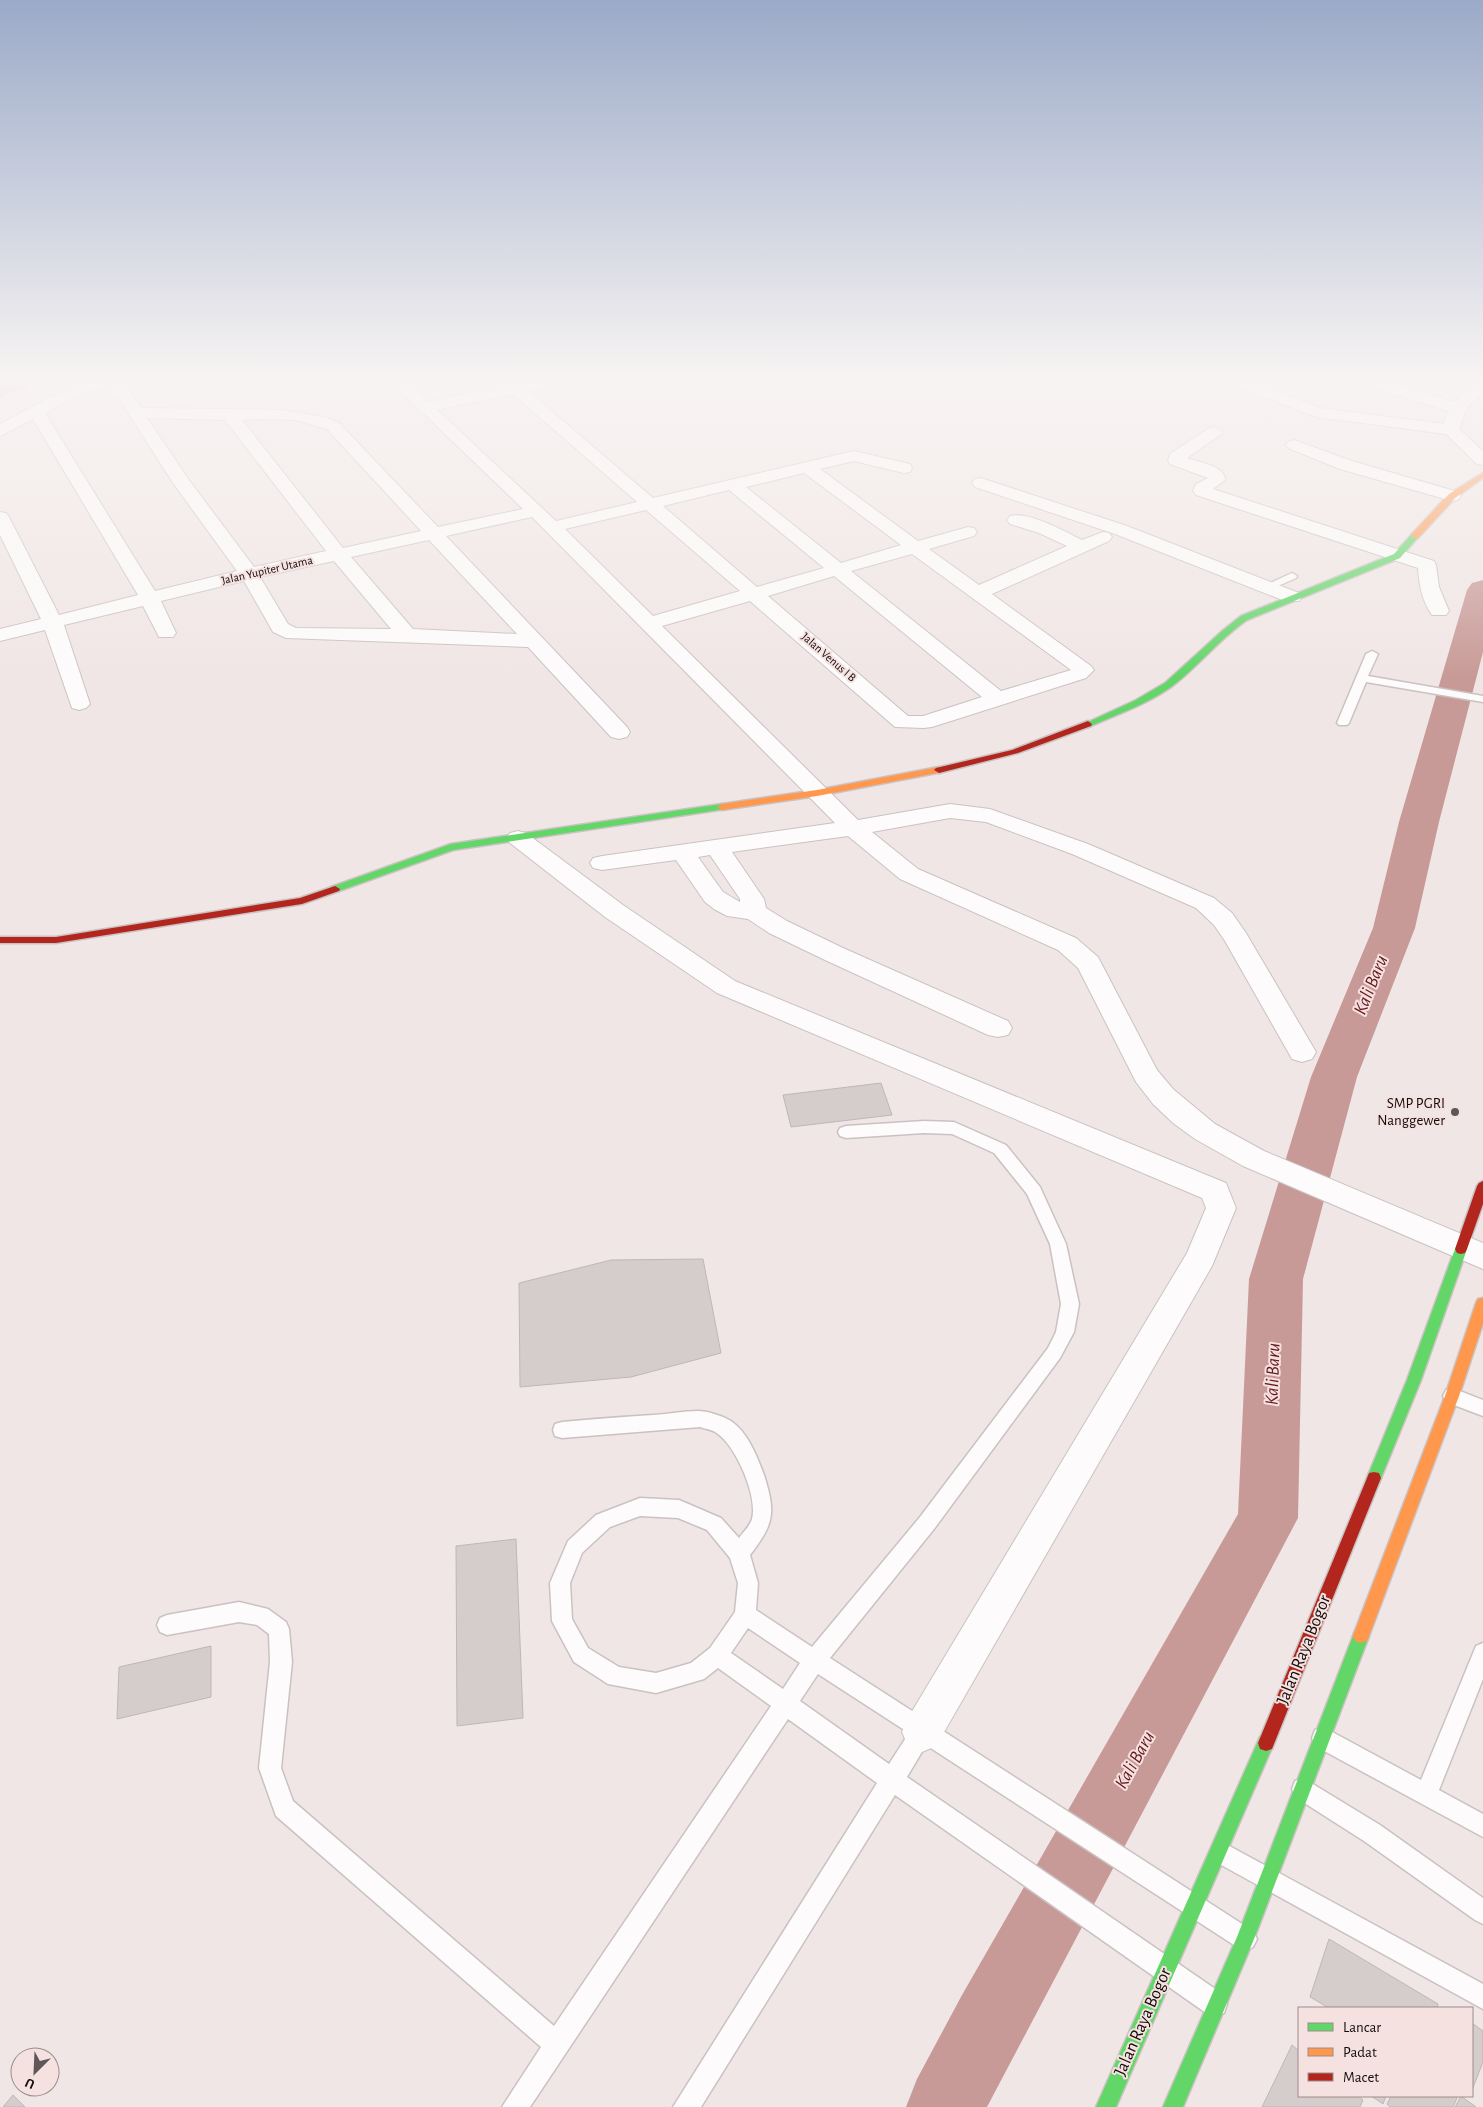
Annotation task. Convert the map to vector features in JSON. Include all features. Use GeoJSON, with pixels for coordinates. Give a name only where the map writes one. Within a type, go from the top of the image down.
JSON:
{"type":"FeatureCollection","features":[{"type":"Feature","properties":{"kind":"main road"},"geometry":{"type":"LineString","coordinates":[[0,940],[56,940],[302,901],[451,847],[816,793],[988,761],[1056,738],[1148,698],[1169,684],[1227,629],[1244,618],[1397,556],[1452,496],[1474,481]]}},
{"type":"Feature","properties":{"kind":"main road","name":"Jalan Raya Bogor"},"geometry":{"type":"LineString","coordinates":[[1106,2107],[1165,1970],[1221,1852],[1414,1380],[1472,1252],[1483,1186]]}},
{"type":"Feature","properties":{"kind":"main road"},"geometry":{"type":"LineString","coordinates":[[1173,2107],[1268,1880],[1323,1738],[1452,1396],[1483,1303]]}},
{"type":"Feature","properties":{"kind":"street"},"geometry":{"type":"LineString","coordinates":[[79,481],[150,599],[166,633]]}},
{"type":"Feature","properties":{"kind":"street"},"geometry":{"type":"LineString","coordinates":[[181,481],[249,574],[280,628],[286,632],[296,634],[407,635],[535,640]]}},
{"type":"Feature","properties":{"kind":"street"},"geometry":{"type":"LineString","coordinates":[[282,481],[338,554],[407,635]]}},
{"type":"Feature","properties":{"kind":"street"},"geometry":{"type":"LineString","coordinates":[[384,481],[535,640],[619,732]]}},
{"type":"Feature","properties":{"kind":"street"},"geometry":{"type":"LineString","coordinates":[[505,481],[651,623],[816,793],[853,828],[909,874],[1067,944],[1089,963],[1146,1075],[1157,1092],[1176,1109],[1239,1152],[1472,1252]]}},
{"type":"Feature","properties":{"kind":"street","name":"Jalan Venus I B"},"geometry":{"type":"LineString","coordinates":[[622,481],[903,722],[924,722],[996,699]]}},
{"type":"Feature","properties":{"kind":"street"},"geometry":{"type":"LineString","coordinates":[[552,527],[743,481]]}},
{"type":"Feature","properties":{"kind":"street"},"geometry":{"type":"LineString","coordinates":[[732,484],[996,699],[1079,674],[1084,670],[827,481]]}},
{"type":"Feature","properties":{"kind":"street"},"geometry":{"type":"LineString","coordinates":[[1214,481],[1202,488],[1202,491],[1428,566],[1426,572],[1429,587],[1439,611]]}},
{"type":"Feature","properties":{"kind":"street"},"geometry":{"type":"LineString","coordinates":[[1402,481],[1452,496]]}},
{"type":"Feature","properties":{"kind":"street"},"geometry":{"type":"LineString","coordinates":[[981,483],[1115,528],[1292,597]]}},
{"type":"Feature","properties":{"kind":"street","name":"Jalan Yupiter Utama"},"geometry":{"type":"LineString","coordinates":[[0,636],[249,574],[536,510]]}},
{"type":"Feature","properties":{"kind":"street"},"geometry":{"type":"LineString","coordinates":[[0,518],[53,623],[79,704]]}},
{"type":"Feature","properties":{"kind":"street"},"geometry":{"type":"LineString","coordinates":[[1016,520],[1045,529],[1080,546]]}},
{"type":"Feature","properties":{"kind":"street"},"geometry":{"type":"LineString","coordinates":[[651,623],[968,532]]}},
{"type":"Feature","properties":{"kind":"street"},"geometry":{"type":"LineString","coordinates":[[980,592],[1103,537]]}},
{"type":"Feature","properties":{"kind":"street"},"geometry":{"type":"LineString","coordinates":[[602,863],[853,828],[950,811],[990,816],[1080,849],[1206,903],[1223,919],[1237,939],[1302,1052]]}},
{"type":"Feature","properties":{"kind":"street"},"geometry":{"type":"LineString","coordinates":[[518,838],[614,911],[726,987],[1215,1191],[1221,1208],[1200,1257],[934,1740]]}},
{"type":"Feature","properties":{"kind":"street"},"geometry":{"type":"LineString","coordinates":[[716,847],[752,900],[754,912]]}},
{"type":"Feature","properties":{"kind":"street"},"geometry":{"type":"LineString","coordinates":[[682,852],[714,897],[736,910],[754,912],[778,927],[834,954],[998,1028]]}},
{"type":"Feature","properties":{"kind":"lane"},"geometry":{"type":"LineString","coordinates":[[1268,587],[1292,576]]}},
{"type":"Feature","properties":{"kind":"lane"},"geometry":{"type":"LineString","coordinates":[[1343,723],[1372,654]]}},
{"type":"Feature","properties":{"kind":"lane"},"geometry":{"type":"LineString","coordinates":[[1362,678],[1483,699]]}},
{"type":"Feature","properties":{"kind":"lane"},"geometry":{"type":"LineString","coordinates":[[515,2107],[814,1661],[927,1523],[1054,1353],[1065,1332],[1070,1304],[1058,1244],[1034,1191],[1000,1148],[954,1128],[924,1126],[846,1132]]}},
{"type":"Feature","properties":{"kind":"lane"},"geometry":{"type":"LineString","coordinates":[[1452,1396],[1483,1408]]}},
{"type":"Feature","properties":{"kind":"lane"},"geometry":{"type":"LineString","coordinates":[[562,1430],[700,1419],[723,1426],[735,1437],[749,1460],[760,1494],[762,1509],[762,1519],[755,1534],[739,1553]]}},
{"type":"Feature","properties":{"kind":"lane"},"geometry":{"type":"LineString","coordinates":[[640,1507],[679,1509],[714,1524],[739,1553],[748,1583],[745,1615],[717,1655],[697,1672],[656,1683],[615,1677],[581,1655],[562,1621],[560,1583],[575,1547],[603,1521],[640,1507]]}},
{"type":"Feature","properties":{"kind":"lane"},"geometry":{"type":"LineString","coordinates":[[167,1626],[239,1612],[261,1616],[279,1629],[281,1662],[270,1768],[284,1808],[557,2045]]}},
{"type":"Feature","properties":{"kind":"lane"},"geometry":{"type":"LineString","coordinates":[[745,1615],[934,1740],[1244,1938]]}},
{"type":"Feature","properties":{"kind":"lane"},"geometry":{"type":"LineString","coordinates":[[1426,1794],[1483,1653]]}},
{"type":"Feature","properties":{"kind":"lane"},"geometry":{"type":"LineString","coordinates":[[717,1655],[926,1804],[1140,1950],[1165,1970],[1215,2004]]}},
{"type":"Feature","properties":{"kind":"lane"},"geometry":{"type":"LineString","coordinates":[[1323,1738],[1483,1826]]}},
{"type":"Feature","properties":{"kind":"lane"},"geometry":{"type":"LineString","coordinates":[[686,2107],[891,1779],[934,1740]]}},
{"type":"Feature","properties":{"kind":"lane"},"geometry":{"type":"LineString","coordinates":[[1303,1789],[1372,1833],[1483,1912]]}},
{"type":"Feature","properties":{"kind":"lane"},"geometry":{"type":"LineString","coordinates":[[1221,1852],[1268,1880],[1343,1919],[1483,1997]]}},
{"type":"Feature","properties":{"kind":"building"},"geometry":{"type":"Polygon","coordinates":[[[881,1083],[892,1115],[791,1127],[783,1095],[881,1083]]]}},
{"type":"Feature","properties":{"kind":"building"},"geometry":{"type":"Polygon","coordinates":[[[703,1259],[721,1353],[631,1377],[520,1387],[519,1283],[611,1260],[703,1259]]]}},
{"type":"Feature","properties":{"kind":"building"},"geometry":{"type":"Polygon","coordinates":[[[516,1539],[523,1718],[457,1726],[456,1546],[516,1539]]]}},
{"type":"Feature","properties":{"kind":"building"},"geometry":{"type":"Polygon","coordinates":[[[211,1646],[211,1697],[117,1719],[119,1667],[211,1646]]]}},
{"type":"Feature","properties":{"kind":"building"},"geometry":{"type":"Polygon","coordinates":[[[1329,1939],[1438,2004],[1437,2007],[1327,2007],[1310,1997],[1329,1939]]]}},
{"type":"Feature","properties":{"kind":"building"},"geometry":{"type":"Polygon","coordinates":[[[1473,2024],[1483,2031],[1483,2062],[1473,2087],[1473,2024]]]}},
{"type":"Feature","properties":{"kind":"building"},"geometry":{"type":"Polygon","coordinates":[[[1292,2045],[1298,2050],[1298,2097],[1359,2097],[1363,2100],[1360,2107],[1262,2107],[1292,2045]]]}},
{"type":"Feature","properties":{"kind":"building"},"geometry":{"type":"Polygon","coordinates":[[[11,2097],[15,2097],[25,2107],[3,2107],[11,2097]]]}},
{"type":"Feature","properties":{"kind":"building"},"geometry":{"type":"Polygon","coordinates":[[[1372,2097],[1386,2097],[1383,2104],[1372,2097]]]}},
{"type":"Feature","properties":{"kind":"building"},"geometry":{"type":"Polygon","coordinates":[[[1390,2097],[1457,2098],[1453,2107],[1390,2107],[1387,2104],[1390,2097]]]}},
{"type":"Feature","properties":{"kind":"building"},"geometry":{"type":"Polygon","coordinates":[[[1460,2097],[1462,2097],[1476,2107],[1455,2107],[1460,2097]]]}},
{"type":"Feature","properties":{"kind":"waterway","name":"Kali Baru"},"geometry":{"type":"LineString","coordinates":[[945,2107],[989,2022],[1268,1518],[1276,1279],[1334,1077],[1394,928],[1419,822],[1483,590]]}},
{"type":"Feature","properties":{"kind":"traffic: fast"},"geometry":{"type":"LineString","coordinates":[[1088,724],[1139,702],[1168,685],[1244,618],[1397,556],[1415,536]]}},
{"type":"Feature","properties":{"kind":"traffic: fast"},"geometry":{"type":"LineString","coordinates":[[335,889],[451,847],[722,807]]}},
{"type":"Feature","properties":{"kind":"traffic: fast"},"geometry":{"type":"LineString","coordinates":[[1374,1478],[1414,1380],[1461,1249]]}},
{"type":"Feature","properties":{"kind":"traffic: fast"},"geometry":{"type":"LineString","coordinates":[[1173,2107],[1245,1939],[1361,1636]]}},
{"type":"Feature","properties":{"kind":"traffic: fast"},"geometry":{"type":"LineString","coordinates":[[1106,2107],[1266,1743]]}},
{"type":"Feature","properties":{"kind":"traffic: slow"},"geometry":{"type":"LineString","coordinates":[[1415,536],[1452,496],[1474,481]]}},
{"type":"Feature","properties":{"kind":"traffic: slow"},"geometry":{"type":"LineString","coordinates":[[722,807],[817,793],[939,770]]}},
{"type":"Feature","properties":{"kind":"traffic: slow"},"geometry":{"type":"LineString","coordinates":[[1361,1636],[1452,1396],[1483,1303]]}},
{"type":"Feature","properties":{"kind":"traffic: jam"},"geometry":{"type":"LineString","coordinates":[[939,770],[1015,751],[1052,739],[1088,724]]}},
{"type":"Feature","properties":{"kind":"traffic: jam"},"geometry":{"type":"LineString","coordinates":[[0,940],[56,940],[302,901],[335,889]]}},
{"type":"Feature","properties":{"kind":"traffic: jam"},"geometry":{"type":"LineString","coordinates":[[1461,1249],[1483,1186]]}},
{"type":"Feature","properties":{"kind":"traffic: jam"},"geometry":{"type":"LineString","coordinates":[[1266,1743],[1374,1478]]}},
{"type":"Feature","properties":{"kind":"place","name":"SMP PGRI Nanggewer"},"geometry":{"type":"Point","coordinates":[1455,1112]}}]}
